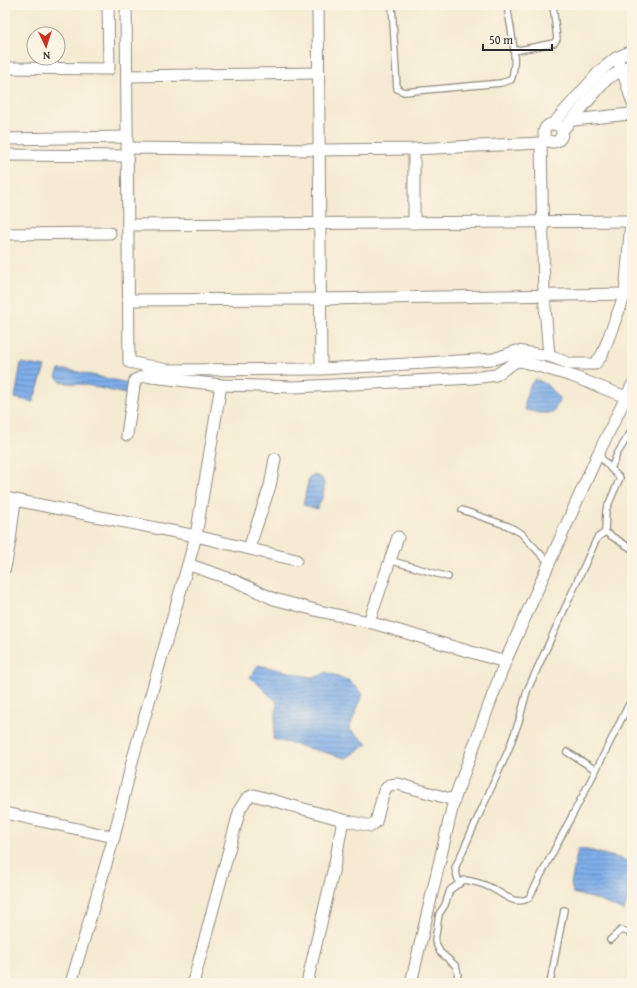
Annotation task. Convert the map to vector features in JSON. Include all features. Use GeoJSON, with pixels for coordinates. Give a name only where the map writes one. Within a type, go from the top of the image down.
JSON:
{"type":"FeatureCollection","features":[{"type":"Feature","properties":{"kind":"street"},"geometry":{"type":"LineString","coordinates":[[5,68],[109,69],[108,5]]}},
{"type":"Feature","properties":{"kind":"street"},"geometry":{"type":"LineString","coordinates":[[126,5],[129,362],[167,370],[321,369],[494,360],[517,351],[549,356],[571,364],[595,364],[602,355],[625,294],[632,221],[128,225]]}},
{"type":"Feature","properties":{"kind":"street"},"geometry":{"type":"LineString","coordinates":[[318,5],[321,369]]}},
{"type":"Feature","properties":{"kind":"street"},"geometry":{"type":"LineString","coordinates":[[558,128],[600,71],[616,58],[632,50]]}},
{"type":"Feature","properties":{"kind":"street"},"geometry":{"type":"LineString","coordinates":[[616,58],[627,67],[632,101]]}},
{"type":"Feature","properties":{"kind":"street"},"geometry":{"type":"LineString","coordinates":[[573,120],[607,79],[627,67]]}},
{"type":"Feature","properties":{"kind":"street"},"geometry":{"type":"LineString","coordinates":[[127,76],[319,73]]}},
{"type":"Feature","properties":{"kind":"street"},"geometry":{"type":"LineString","coordinates":[[549,356],[544,294],[544,132],[549,125],[558,128],[573,120],[630,114],[632,111]]}},
{"type":"Feature","properties":{"kind":"street"},"geometry":{"type":"LineString","coordinates":[[5,139],[127,137]]}},
{"type":"Feature","properties":{"kind":"street"},"geometry":{"type":"LineString","coordinates":[[5,155],[127,152],[414,150],[544,142]]}},
{"type":"Feature","properties":{"kind":"street"},"geometry":{"type":"LineString","coordinates":[[414,150],[414,223]]}},
{"type":"Feature","properties":{"kind":"street"},"geometry":{"type":"LineString","coordinates":[[5,234],[110,233]]}},
{"type":"Feature","properties":{"kind":"street"},"geometry":{"type":"LineString","coordinates":[[128,300],[320,299],[544,294],[625,294]]}},
{"type":"Feature","properties":{"kind":"street"},"geometry":{"type":"LineString","coordinates":[[127,435],[135,380],[144,376],[221,385],[294,387],[474,378],[496,375],[515,362],[521,361],[572,376],[626,397]]}},
{"type":"Feature","properties":{"kind":"street"},"geometry":{"type":"LineString","coordinates":[[71,983],[114,837],[133,758],[196,536],[221,385]]}},
{"type":"Feature","properties":{"kind":"street"},"geometry":{"type":"LineString","coordinates":[[411,983],[454,800],[505,662],[598,454],[632,385]]}},
{"type":"Feature","properties":{"kind":"street"},"geometry":{"type":"LineString","coordinates":[[249,548],[270,486],[275,459]]}},
{"type":"Feature","properties":{"kind":"street"},"geometry":{"type":"LineString","coordinates":[[5,568],[10,540],[10,499],[196,536],[296,560]]}},
{"type":"Feature","properties":{"kind":"street"},"geometry":{"type":"LineString","coordinates":[[368,622],[398,537]]}},
{"type":"Feature","properties":{"kind":"street"},"geometry":{"type":"LineString","coordinates":[[188,566],[193,566],[233,580],[274,600],[319,612],[368,622],[505,662]]}},
{"type":"Feature","properties":{"kind":"street"},"geometry":{"type":"LineString","coordinates":[[193,983],[240,809],[247,798],[254,796],[371,826],[376,822],[384,791],[389,786],[398,784],[454,800]]}},
{"type":"Feature","properties":{"kind":"street"},"geometry":{"type":"LineString","coordinates":[[5,813],[114,837]]}},
{"type":"Feature","properties":{"kind":"street"},"geometry":{"type":"LineString","coordinates":[[307,983],[335,864],[343,820]]}},
{"type":"Feature","properties":{"kind":"lane"},"geometry":{"type":"LineString","coordinates":[[392,5],[397,89],[404,92],[501,83],[511,80],[514,73],[514,51],[507,5]]}},
{"type":"Feature","properties":{"kind":"lane"},"geometry":{"type":"LineString","coordinates":[[514,51],[554,43],[557,39],[553,5]]}},
{"type":"Feature","properties":{"kind":"lane"},"geometry":{"type":"LineString","coordinates":[[611,469],[617,454],[632,430]]}},
{"type":"Feature","properties":{"kind":"lane"},"geometry":{"type":"LineString","coordinates":[[598,454],[620,478],[606,510],[605,532]]}},
{"type":"Feature","properties":{"kind":"lane"},"geometry":{"type":"LineString","coordinates":[[462,510],[508,526],[521,533],[548,564]]}},
{"type":"Feature","properties":{"kind":"lane"},"geometry":{"type":"LineString","coordinates":[[605,532],[632,549]]}},
{"type":"Feature","properties":{"kind":"lane"},"geometry":{"type":"LineString","coordinates":[[459,884],[455,868],[508,752],[519,721],[527,691],[597,538],[605,532]]}},
{"type":"Feature","properties":{"kind":"lane"},"geometry":{"type":"LineString","coordinates":[[389,560],[448,577]]}},
{"type":"Feature","properties":{"kind":"lane"},"geometry":{"type":"LineString","coordinates":[[455,983],[458,974],[456,966],[440,952],[435,941],[439,914],[445,905],[450,890],[464,880],[490,887],[505,897],[517,901],[524,901],[529,898],[631,700]]}},
{"type":"Feature","properties":{"kind":"lane"},"geometry":{"type":"LineString","coordinates":[[567,752],[596,770]]}},
{"type":"Feature","properties":{"kind":"lane"},"geometry":{"type":"LineString","coordinates":[[550,983],[564,910]]}},
{"type":"Feature","properties":{"kind":"lane"},"geometry":{"type":"LineString","coordinates":[[610,940],[621,930],[632,933]]}},
{"type":"Feature","properties":{"kind":"water"},"geometry":{"type":"Polygon","coordinates":[[[21,363],[45,367],[33,402],[15,398],[21,363]]]}},
{"type":"Feature","properties":{"kind":"water"},"geometry":{"type":"Polygon","coordinates":[[[59,370],[69,370],[128,383],[130,388],[125,394],[86,385],[67,383],[60,381],[56,377],[59,370]]]}},
{"type":"Feature","properties":{"kind":"water"},"geometry":{"type":"Polygon","coordinates":[[[535,379],[546,384],[560,399],[553,413],[539,413],[525,410],[527,393],[530,385],[535,379]]]}},
{"type":"Feature","properties":{"kind":"water"},"geometry":{"type":"Polygon","coordinates":[[[315,475],[322,478],[324,486],[322,498],[317,509],[303,505],[309,478],[315,475]]]}},
{"type":"Feature","properties":{"kind":"water"},"geometry":{"type":"Polygon","coordinates":[[[258,665],[311,677],[319,676],[326,672],[350,681],[363,694],[349,729],[368,744],[346,758],[273,739],[277,702],[250,677],[258,665]]]}},
{"type":"Feature","properties":{"kind":"water"},"geometry":{"type":"Polygon","coordinates":[[[578,849],[588,850],[626,860],[632,866],[632,884],[624,911],[595,899],[573,893],[571,884],[578,849]]]}}]}
